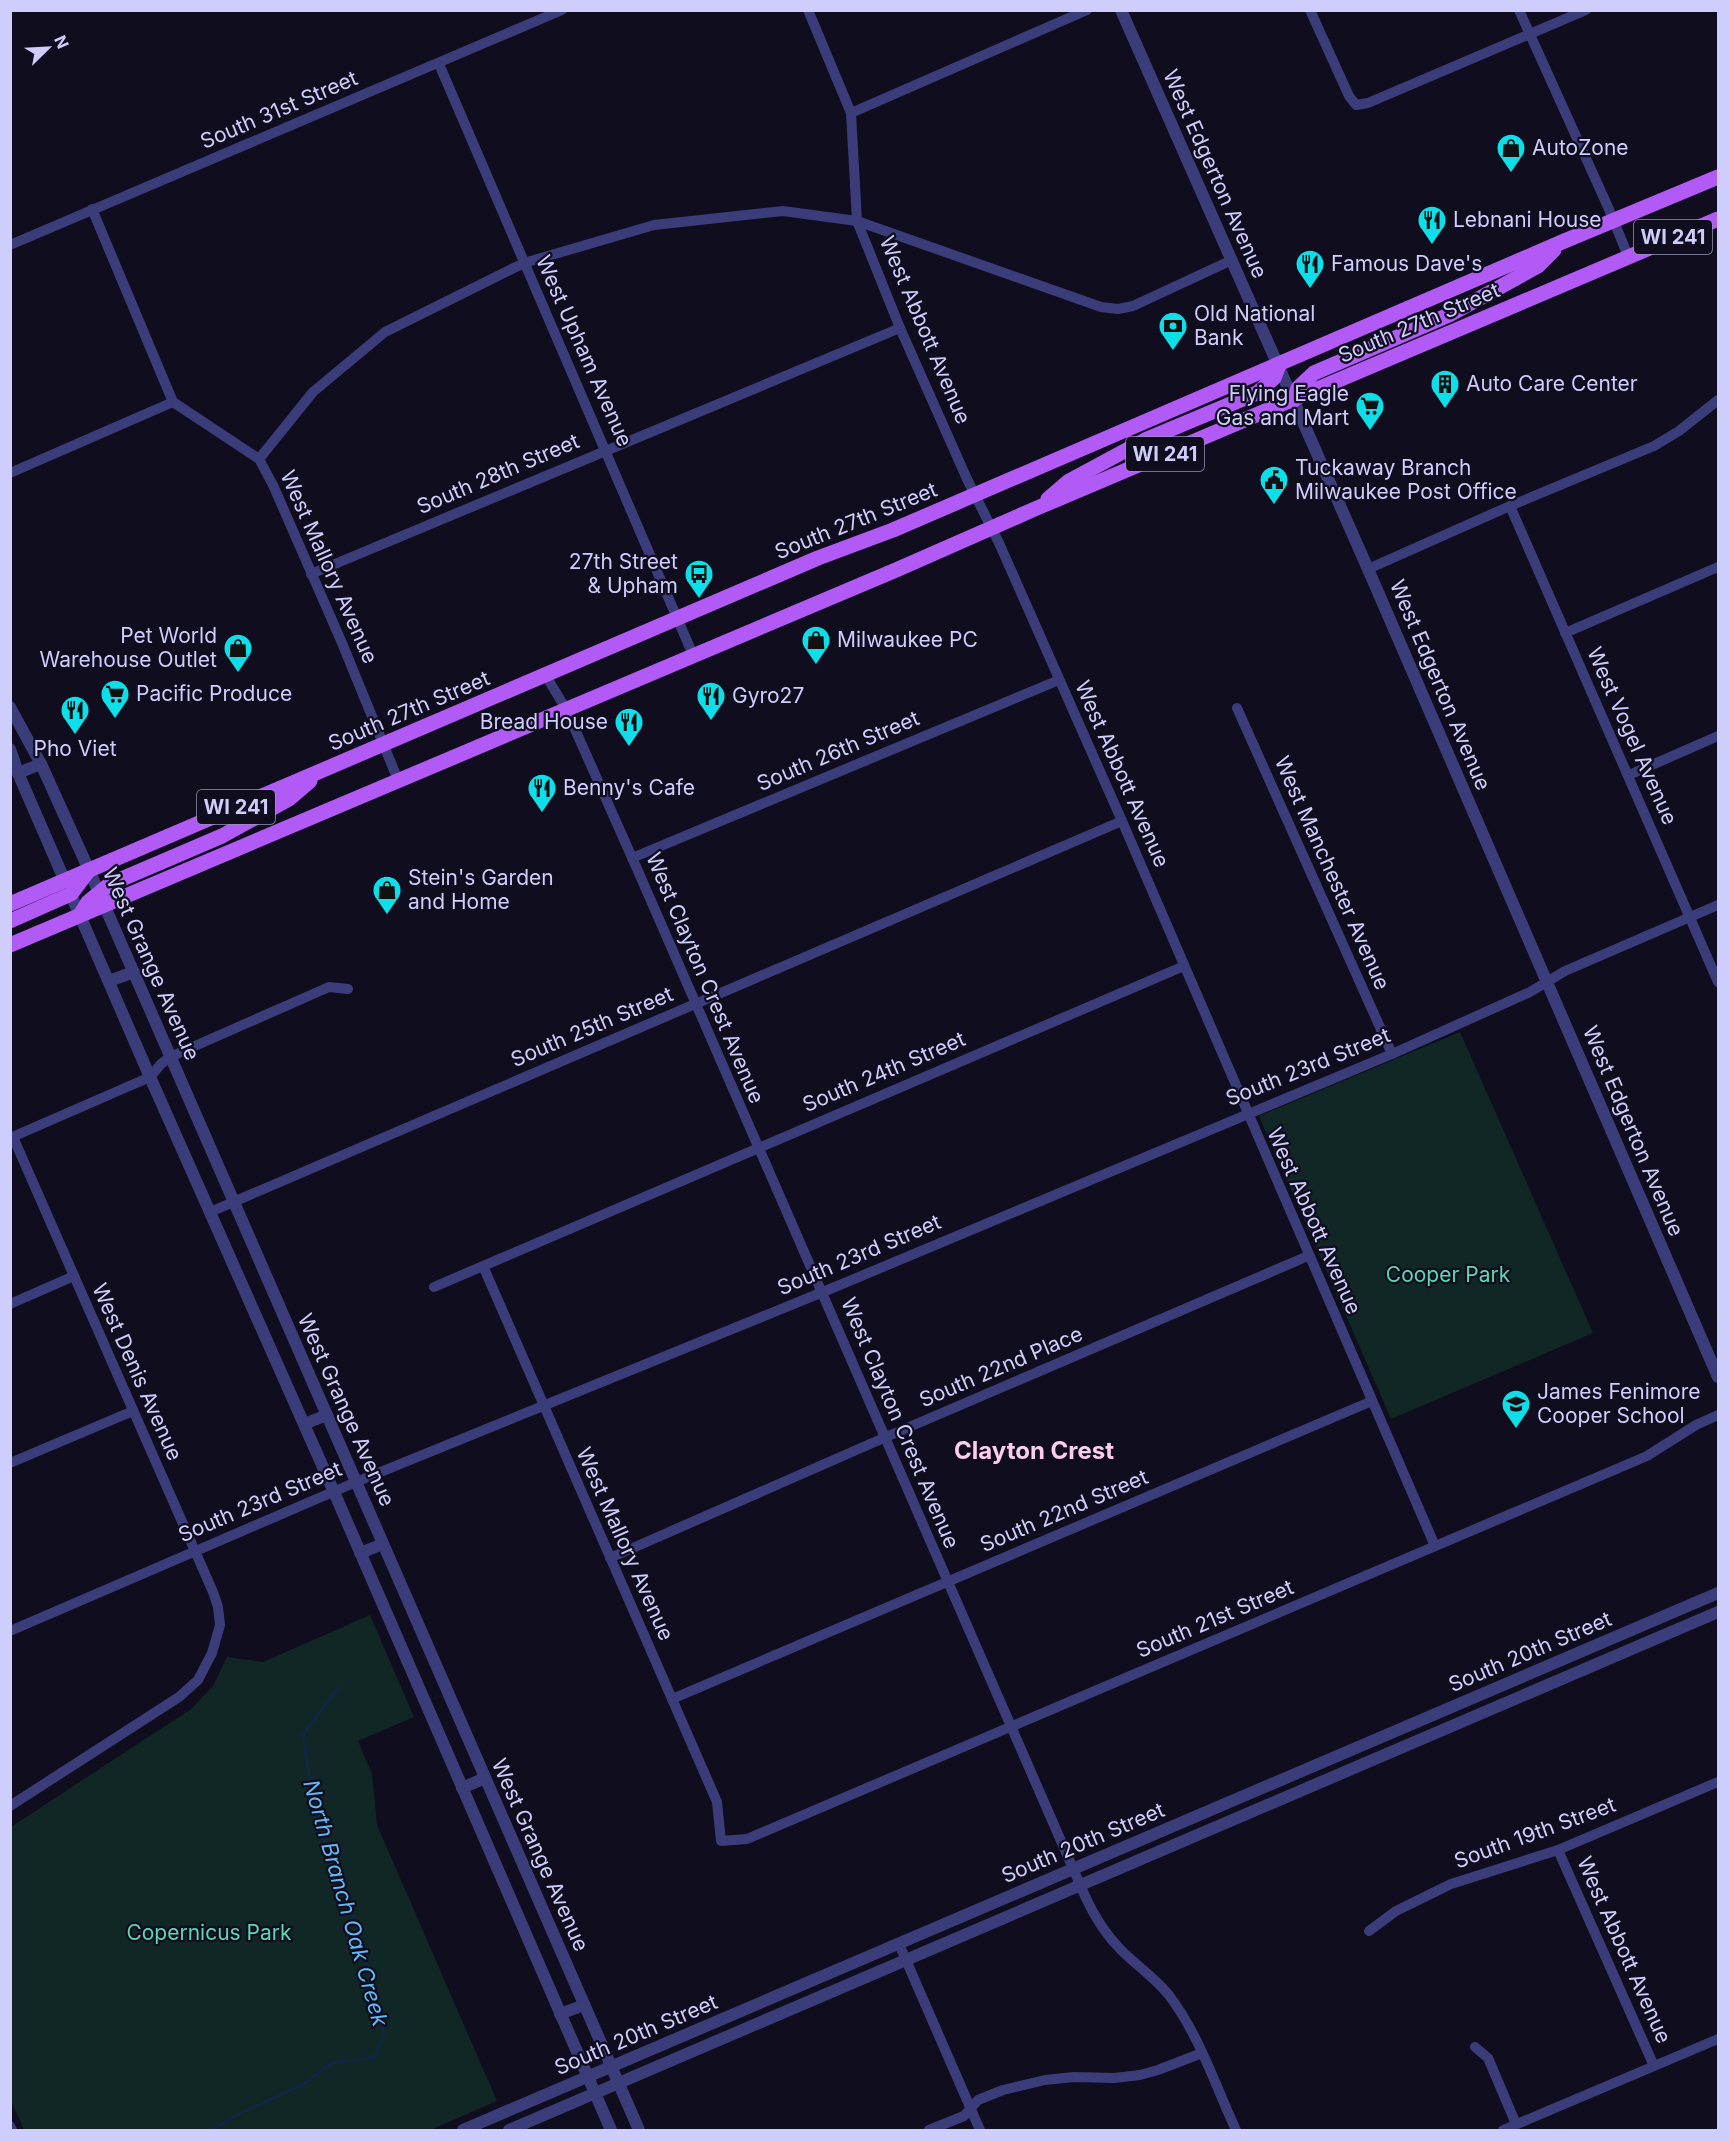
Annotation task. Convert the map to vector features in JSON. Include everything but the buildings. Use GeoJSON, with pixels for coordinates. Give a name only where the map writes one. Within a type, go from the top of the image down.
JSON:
{"type":"FeatureCollection","features":[{"type":"Feature","properties":{"kind":"main road","name":"South 27th Street"},"geometry":{"type":"LineString","coordinates":[[89,870],[818,558],[893,530],[1562,242],[1719,177]]}},
{"type":"Feature","properties":{"kind":"main road","name":"South 27th Street"},"geometry":{"type":"LineString","coordinates":[[10,945],[80,915],[101,898],[398,780],[1719,219]]}},
{"type":"Feature","properties":{"kind":"main road"},"geometry":{"type":"LineString","coordinates":[[1294,400],[1298,387],[1314,373],[1450,314],[1538,266],[1562,242]]}},
{"type":"Feature","properties":{"kind":"main road"},"geometry":{"type":"LineString","coordinates":[[1036,508],[1069,481],[1145,440],[1257,393],[1274,378],[1279,365]]}},
{"type":"Feature","properties":{"kind":"main road"},"geometry":{"type":"LineString","coordinates":[[101,898],[110,884],[222,836],[289,799],[319,772]]}},
{"type":"Feature","properties":{"kind":"main road"},"geometry":{"type":"LineString","coordinates":[[10,921],[68,887],[89,870]]}},
{"type":"Feature","properties":{"kind":"main road"},"geometry":{"type":"LineString","coordinates":[[10,904],[68,887]]}},
{"type":"Feature","properties":{"kind":"street","name":"South 31st Street"},"geometry":{"type":"LineString","coordinates":[[10,245],[562,10]]}},
{"type":"Feature","properties":{"kind":"street","name":"West Abbott Avenue"},"geometry":{"type":"LineString","coordinates":[[808,10],[851,113],[857,221],[900,328],[992,528],[1122,822],[1435,1546]]}},
{"type":"Feature","properties":{"kind":"street"},"geometry":{"type":"LineString","coordinates":[[851,113],[1087,10]]}},
{"type":"Feature","properties":{"kind":"street","name":"West Edgerton Avenue"},"geometry":{"type":"LineString","coordinates":[[1121,10],[1368,568],[1719,1377]]}},
{"type":"Feature","properties":{"kind":"street"},"geometry":{"type":"LineString","coordinates":[[1310,10],[1349,96],[1356,105],[1368,103],[1586,10]]}},
{"type":"Feature","properties":{"kind":"street"},"geometry":{"type":"LineString","coordinates":[[1520,10],[1628,256]]}},
{"type":"Feature","properties":{"kind":"street","name":"West Upham Avenue"},"geometry":{"type":"LineString","coordinates":[[439,64],[693,655]]}},
{"type":"Feature","properties":{"kind":"street"},"geometry":{"type":"LineString","coordinates":[[10,473],[173,402],[92,209]]}},
{"type":"Feature","properties":{"kind":"street"},"geometry":{"type":"LineString","coordinates":[[259,459],[313,392],[385,332],[524,263],[654,225],[783,211],[857,221],[1101,307],[1118,309],[1132,306],[1232,260]]}},
{"type":"Feature","properties":{"kind":"street","name":"South 28th Street"},"geometry":{"type":"LineString","coordinates":[[311,574],[900,328]]}},
{"type":"Feature","properties":{"kind":"street"},"geometry":{"type":"LineString","coordinates":[[1368,568],[1654,446],[1679,431],[1719,400]]}},
{"type":"Feature","properties":{"kind":"street","name":"West Mallory Avenue"},"geometry":{"type":"LineString","coordinates":[[173,402],[259,459],[273,485],[398,780]]}},
{"type":"Feature","properties":{"kind":"street","name":"West Vogel Avenue"},"geometry":{"type":"LineString","coordinates":[[1510,506],[1719,982]]}},
{"type":"Feature","properties":{"kind":"street"},"geometry":{"type":"LineString","coordinates":[[1565,633],[1719,567]]}},
{"type":"Feature","properties":{"kind":"street","name":"West Clayton Crest Avenue"},"geometry":{"type":"LineString","coordinates":[[546,676],[566,709],[632,858],[1080,1886],[1094,1915],[1109,1937],[1166,1992],[1179,2009],[1190,2027],[1236,2130]]}},
{"type":"Feature","properties":{"kind":"street","name":"South 26th Street"},"geometry":{"type":"LineString","coordinates":[[632,858],[1059,680]]}},
{"type":"Feature","properties":{"kind":"street","name":"West Grange Avenue"},"geometry":{"type":"LineString","coordinates":[[10,707],[41,764],[89,870],[639,2130]]}},
{"type":"Feature","properties":{"kind":"street","name":"West Manchester Avenue"},"geometry":{"type":"LineString","coordinates":[[1237,708],[1392,1054]]}},
{"type":"Feature","properties":{"kind":"street"},"geometry":{"type":"LineString","coordinates":[[1629,775],[1719,736]]}},
{"type":"Feature","properties":{"kind":"street","name":"West Grange Avenue"},"geometry":{"type":"LineString","coordinates":[[10,748],[18,773],[150,1077],[334,1492],[611,2130]]}},
{"type":"Feature","properties":{"kind":"street"},"geometry":{"type":"LineString","coordinates":[[18,773],[41,764]]}},
{"type":"Feature","properties":{"kind":"street","name":"South 25th Street"},"geometry":{"type":"LineString","coordinates":[[210,1212],[1122,822]]}},
{"type":"Feature","properties":{"kind":"street","name":"South 23rd Street"},"geometry":{"type":"LineString","coordinates":[[10,1631],[356,1482],[823,1292],[1246,1113],[1392,1054],[1530,992],[1547,981],[1719,905]]}},
{"type":"Feature","properties":{"kind":"street","name":"South 24th Street"},"geometry":{"type":"LineString","coordinates":[[434,1287],[1184,966]]}},
{"type":"Feature","properties":{"kind":"street"},"geometry":{"type":"LineString","coordinates":[[109,981],[134,972]]}},
{"type":"Feature","properties":{"kind":"street"},"geometry":{"type":"LineString","coordinates":[[12,1137],[150,1077],[160,1064],[170,1057],[329,987],[348,989]]}},
{"type":"Feature","properties":{"kind":"street","name":"West Denis Avenue"},"geometry":{"type":"LineString","coordinates":[[10,1806],[179,1697],[192,1686],[198,1680],[212,1653],[220,1625],[216,1600],[12,1137]]}},
{"type":"Feature","properties":{"kind":"street","name":"South 22nd Place"},"geometry":{"type":"LineString","coordinates":[[610,1558],[1308,1256]]}},
{"type":"Feature","properties":{"kind":"street","name":"West Mallory Avenue"},"geometry":{"type":"LineString","coordinates":[[483,1266],[717,1803],[721,1841]]}},
{"type":"Feature","properties":{"kind":"street"},"geometry":{"type":"LineString","coordinates":[[10,1304],[74,1276]]}},
{"type":"Feature","properties":{"kind":"street","name":"South 22nd Street"},"geometry":{"type":"LineString","coordinates":[[672,1699],[1372,1401]]}},
{"type":"Feature","properties":{"kind":"street"},"geometry":{"type":"LineString","coordinates":[[10,1463],[133,1411]]}},
{"type":"Feature","properties":{"kind":"street"},"geometry":{"type":"LineString","coordinates":[[304,1424],[327,1415]]}},
{"type":"Feature","properties":{"kind":"street","name":"South 21st Street"},"geometry":{"type":"LineString","coordinates":[[721,1841],[747,1839],[1647,1456],[1696,1425],[1719,1415]]}},
{"type":"Feature","properties":{"kind":"street"},"geometry":{"type":"LineString","coordinates":[[360,1553],[383,1544]]}},
{"type":"Feature","properties":{"kind":"street","name":"South 20th Street"},"geometry":{"type":"LineString","coordinates":[[463,2130],[1719,1593]]}},
{"type":"Feature","properties":{"kind":"street","name":"South 20th Street"},"geometry":{"type":"LineString","coordinates":[[509,2130],[1719,1612]]}},
{"type":"Feature","properties":{"kind":"street"},"geometry":{"type":"LineString","coordinates":[[462,1788],[485,1778]]}},
{"type":"Feature","properties":{"kind":"street","name":"South 19th Street"},"geometry":{"type":"LineString","coordinates":[[1369,1931],[1396,1911],[1451,1884],[1558,1850],[1719,1782]]}},
{"type":"Feature","properties":{"kind":"street","name":"West Abbott Avenue"},"geometry":{"type":"LineString","coordinates":[[1558,1850],[1654,2066]]}},
{"type":"Feature","properties":{"kind":"street"},"geometry":{"type":"LineString","coordinates":[[899,1944],[980,2130]]}},
{"type":"Feature","properties":{"kind":"street"},"geometry":{"type":"LineString","coordinates":[[560,2014],[584,2005]]}},
{"type":"Feature","properties":{"kind":"street"},"geometry":{"type":"LineString","coordinates":[[1503,2130],[1719,2038]]}},
{"type":"Feature","properties":{"kind":"street"},"geometry":{"type":"LineString","coordinates":[[1475,2047],[1488,2058],[1516,2124]]}},
{"type":"Feature","properties":{"kind":"street"},"geometry":{"type":"LineString","coordinates":[[929,2130],[964,2116],[978,2100],[1024,2084],[1074,2077],[1114,2078],[1140,2074],[1158,2070],[1202,2053]]}},
{"type":"Feature","properties":{"kind":"green space","name":"Cooper Park"},"geometry":{"type":"Polygon","coordinates":[[[1460,1032],[1593,1333],[1391,1419],[1259,1116],[1460,1032]]]}},
{"type":"Feature","properties":{"kind":"green space","name":"Copernicus Park"},"geometry":{"type":"Polygon","coordinates":[[[370,1615],[414,1717],[358,1741],[372,1774],[377,1825],[497,2101],[430,2130],[24,2130],[10,2099],[11,1827],[191,1709],[213,1686],[227,1657],[263,1662],[370,1615]]]}},
{"type":"Feature","properties":{"kind":"waterway","name":"North Branch Oak Creek"},"geometry":{"type":"LineString","coordinates":[[213,2130],[234,2116],[302,2085],[332,2063],[375,2057],[384,2035],[356,1923],[327,1853],[311,1789],[303,1734],[339,1687]]}},
{"type":"Feature","properties":{"kind":"place","name":"AutoZone"},"geometry":{"type":"Point","coordinates":[1511,174]}},
{"type":"Feature","properties":{"kind":"place","name":"Lebnani House"},"geometry":{"type":"Point","coordinates":[1432,246]}},
{"type":"Feature","properties":{"kind":"place","name":"Famous Dave's"},"geometry":{"type":"Point","coordinates":[1310,290]}},
{"type":"Feature","properties":{"kind":"place","name":"Old National Bank"},"geometry":{"type":"Point","coordinates":[1173,352]}},
{"type":"Feature","properties":{"kind":"place","name":"Auto Care Center"},"geometry":{"type":"Point","coordinates":[1445,410]}},
{"type":"Feature","properties":{"kind":"place","name":"Flying Eagle Gas and Mart"},"geometry":{"type":"Point","coordinates":[1370,432]}},
{"type":"Feature","properties":{"kind":"place","name":"Tuckaway Branch Milwaukee Post Office"},"geometry":{"type":"Point","coordinates":[1274,506]}},
{"type":"Feature","properties":{"kind":"place","name":"27th Street & Upham"},"geometry":{"type":"Point","coordinates":[699,600]}},
{"type":"Feature","properties":{"kind":"place","name":"Milwaukee PC"},"geometry":{"type":"Point","coordinates":[816,666]}},
{"type":"Feature","properties":{"kind":"place","name":"Pet World Warehouse Outlet"},"geometry":{"type":"Point","coordinates":[238,674]}},
{"type":"Feature","properties":{"kind":"place","name":"Pacific Produce"},"geometry":{"type":"Point","coordinates":[115,720]}},
{"type":"Feature","properties":{"kind":"place","name":"Gyro27"},"geometry":{"type":"Point","coordinates":[711,722]}},
{"type":"Feature","properties":{"kind":"place","name":"Pho Viet"},"geometry":{"type":"Point","coordinates":[75,736]}},
{"type":"Feature","properties":{"kind":"place","name":"Bread House"},"geometry":{"type":"Point","coordinates":[629,748]}},
{"type":"Feature","properties":{"kind":"place","name":"Benny's Cafe"},"geometry":{"type":"Point","coordinates":[542,814]}},
{"type":"Feature","properties":{"kind":"place","name":"Stein's Garden and Home"},"geometry":{"type":"Point","coordinates":[387,916]}},
{"type":"Feature","properties":{"kind":"place","name":"James Fenimore Cooper School"},"geometry":{"type":"Point","coordinates":[1516,1430]}},
{"type":"Feature","properties":{"kind":"district","name":"Clayton Crest"},"geometry":{"type":"Point","coordinates":[1034,1451]}}]}
